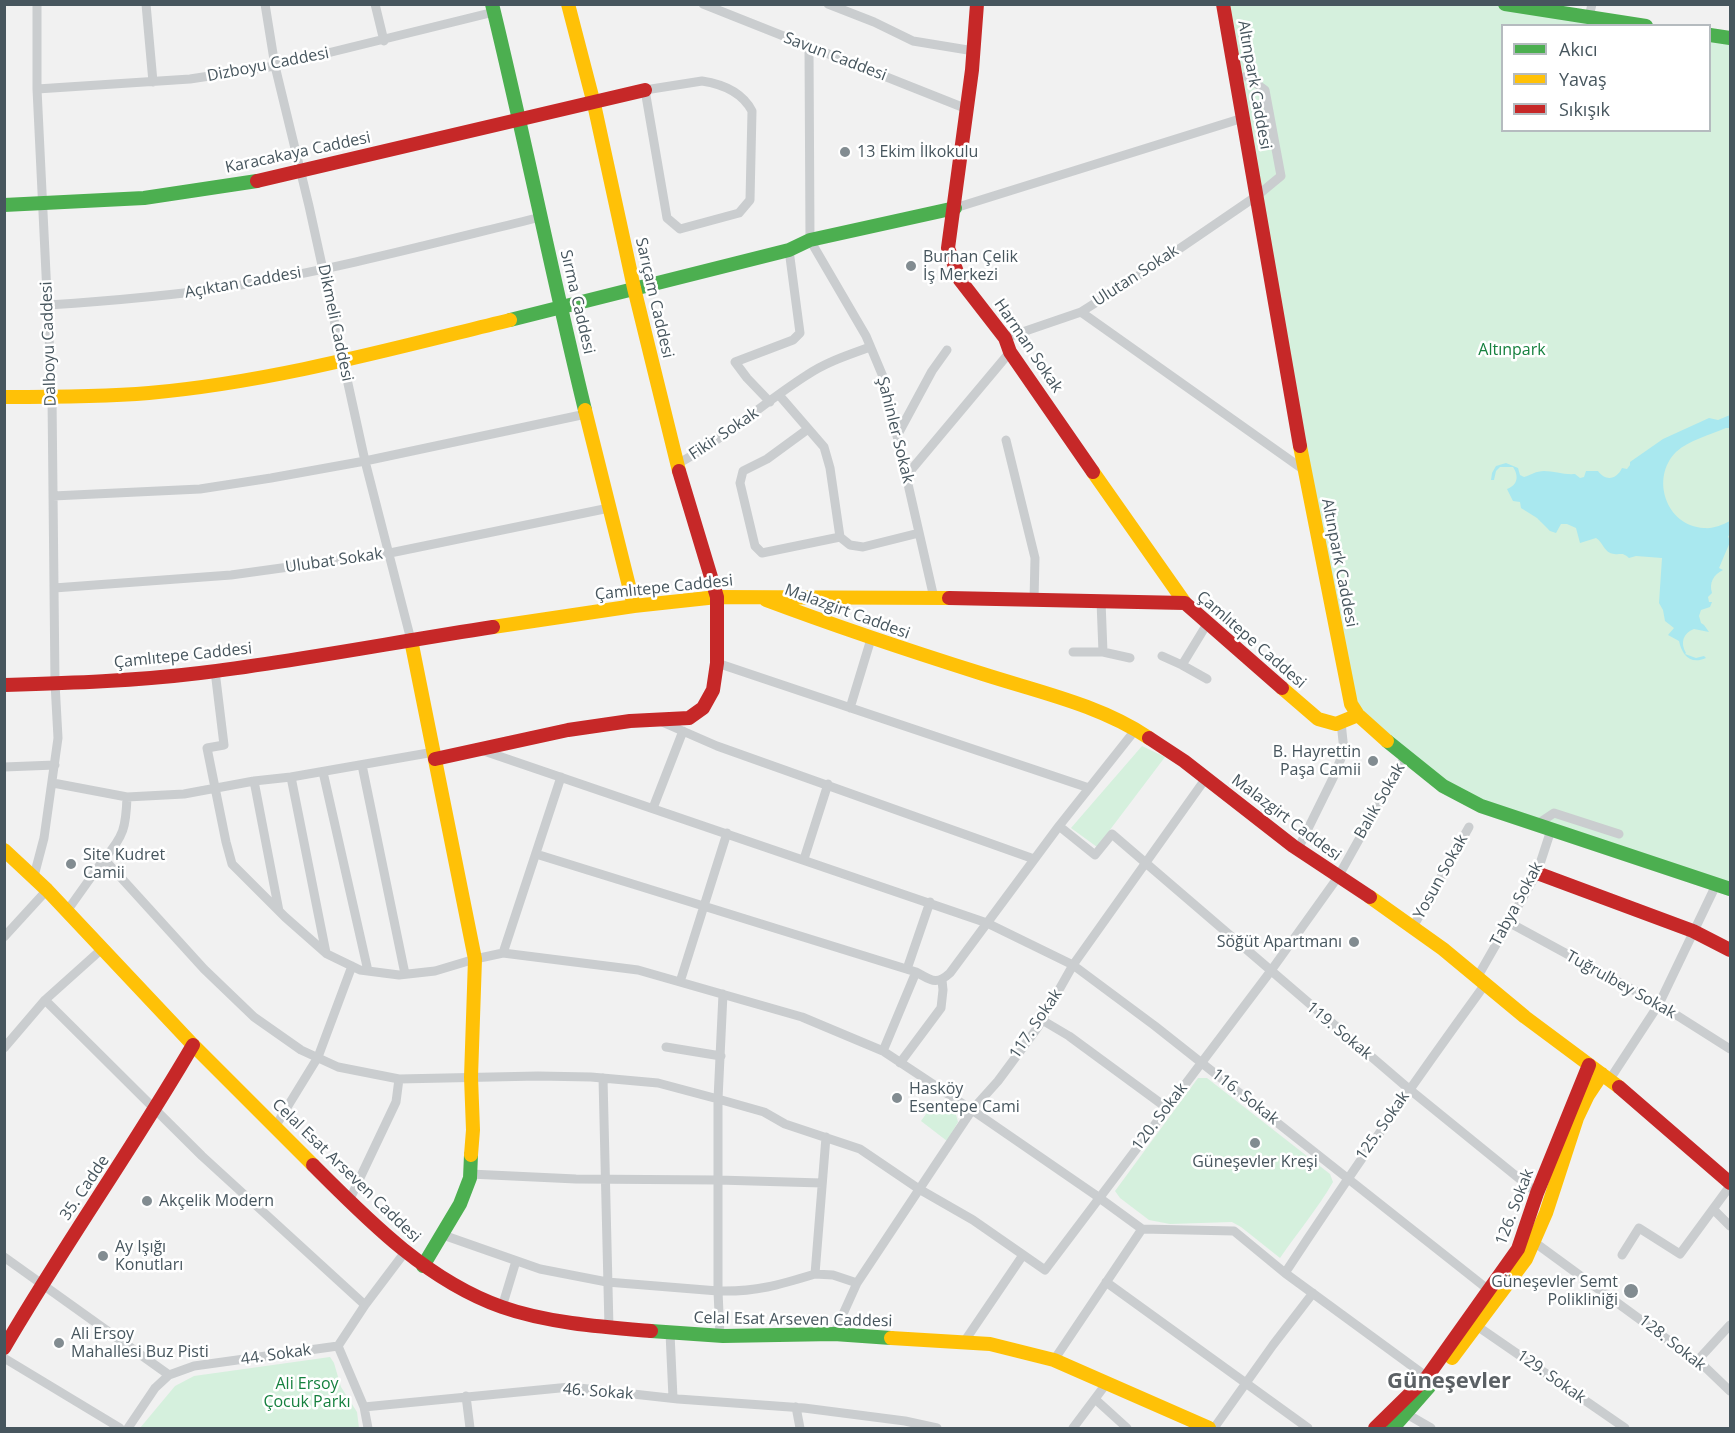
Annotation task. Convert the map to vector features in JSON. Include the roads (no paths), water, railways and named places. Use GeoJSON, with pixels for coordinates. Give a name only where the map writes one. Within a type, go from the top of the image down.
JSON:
{"type":"FeatureCollection","features":[{"type":"Feature","properties":{"kind":"street","name":"Dalboyu Caddesi"},"geometry":{"type":"LineString","coordinates":[[34,876],[45,837],[58,738],[52,397],[37,89],[37,4]]}},
{"type":"Feature","properties":{"kind":"street"},"geometry":{"type":"LineString","coordinates":[[146,4],[153,82]]}},
{"type":"Feature","properties":{"kind":"street","name":"Dikmeli Caddesi"},"geometry":{"type":"LineString","coordinates":[[264,4],[275,66],[301,172],[365,461],[411,640]]}},
{"type":"Feature","properties":{"kind":"street"},"geometry":{"type":"LineString","coordinates":[[375,4],[384,41]]}},
{"type":"Feature","properties":{"kind":"street","name":"Sarıçam Caddesi"},"geometry":{"type":"LineString","coordinates":[[434,755],[630,721],[689,718],[703,708],[713,690],[717,663],[717,597],[677,464],[634,288],[594,104],[568,4]]}},
{"type":"Feature","properties":{"kind":"street"},"geometry":{"type":"LineString","coordinates":[[828,4],[874,22],[913,41],[974,51]]}},
{"type":"Feature","properties":{"kind":"street","name":"Harman Sokak"},"geometry":{"type":"LineString","coordinates":[[977,4],[974,51],[948,248],[960,280],[1005,338],[1010,352],[1185,603]]}},
{"type":"Feature","properties":{"kind":"street","name":"Altınpark Caddesi"},"geometry":{"type":"LineString","coordinates":[[1223,4],[1304,470],[1351,704],[1358,715],[1405,757],[1443,786],[1481,806],[1731,889]]}},
{"type":"Feature","properties":{"kind":"street"},"geometry":{"type":"LineString","coordinates":[[1505,4],[1590,11],[1639,24]]}},
{"type":"Feature","properties":{"kind":"street","name":"Savun Caddesi"},"geometry":{"type":"LineString","coordinates":[[703,5],[967,109]]}},
{"type":"Feature","properties":{"kind":"street","name":"Dizboyu Caddesi"},"geometry":{"type":"LineString","coordinates":[[37,89],[190,79],[275,66],[384,41],[493,8]]}},
{"type":"Feature","properties":{"kind":"street","name":"Sırma Caddesi"},"geometry":{"type":"LineString","coordinates":[[493,8],[520,119],[560,307],[634,606]]}},
{"type":"Feature","properties":{"kind":"street"},"geometry":{"type":"LineString","coordinates":[[1711,35],[1731,38]]}},
{"type":"Feature","properties":{"kind":"street"},"geometry":{"type":"LineString","coordinates":[[809,48],[810,240]]}},
{"type":"Feature","properties":{"kind":"street","name":"Ulutan Sokak"},"geometry":{"type":"LineString","coordinates":[[1005,338],[1082,312],[1258,195],[1281,176],[1265,90],[1246,76]]}},
{"type":"Feature","properties":{"kind":"street"},"geometry":{"type":"LineString","coordinates":[[702,81],[717,83],[746,99],[752,111],[750,200],[739,213],[680,229],[667,218],[645,90],[702,81]]}},
{"type":"Feature","properties":{"kind":"street","name":"Karacakaya Caddesi"},"geometry":{"type":"LineString","coordinates":[[4,205],[117,201],[192,192],[301,172],[645,90]]}},
{"type":"Feature","properties":{"kind":"street"},"geometry":{"type":"LineString","coordinates":[[4,397],[150,393],[230,383],[343,361],[789,250],[810,240],[955,208],[1243,118]]}},
{"type":"Feature","properties":{"kind":"street","name":"Açıktan Caddesi"},"geometry":{"type":"LineString","coordinates":[[48,305],[158,297],[231,286],[323,269],[541,217]]}},
{"type":"Feature","properties":{"kind":"street","name":"Şahinler Sokak"},"geometry":{"type":"LineString","coordinates":[[810,240],[870,347],[884,379],[934,598]]}},
{"type":"Feature","properties":{"kind":"street","name":"Fikir Sokak"},"geometry":{"type":"LineString","coordinates":[[770,402],[735,362],[793,340],[800,333],[789,250]]}},
{"type":"Feature","properties":{"kind":"street"},"geometry":{"type":"LineString","coordinates":[[1082,312],[1304,470]]}},
{"type":"Feature","properties":{"kind":"street","name":"Fikir Sokak"},"geometry":{"type":"LineString","coordinates":[[677,464],[702,451],[807,374],[834,360],[870,347]]}},
{"type":"Feature","properties":{"kind":"street"},"geometry":{"type":"LineString","coordinates":[[898,434],[932,371],[947,350]]}},
{"type":"Feature","properties":{"kind":"street"},"geometry":{"type":"LineString","coordinates":[[906,476],[1010,352]]}},
{"type":"Feature","properties":{"kind":"street"},"geometry":{"type":"LineString","coordinates":[[779,395],[824,447],[830,468],[840,537],[850,545],[863,547],[919,533]]}},
{"type":"Feature","properties":{"kind":"street"},"geometry":{"type":"LineString","coordinates":[[53,496],[200,489],[365,461],[586,414]]}},
{"type":"Feature","properties":{"kind":"street"},"geometry":{"type":"LineString","coordinates":[[808,429],[767,459],[743,471],[740,483],[755,546],[762,553],[840,537]]}},
{"type":"Feature","properties":{"kind":"street"},"geometry":{"type":"LineString","coordinates":[[1006,440],[1035,558],[1034,600]]}},
{"type":"Feature","properties":{"kind":"street","name":"Ulubat Sokak"},"geometry":{"type":"LineString","coordinates":[[54,588],[231,575],[390,553],[609,508]]}},
{"type":"Feature","properties":{"kind":"street","name":"Çamlıtepe Caddesi"},"geometry":{"type":"LineString","coordinates":[[4,685],[100,682],[215,671],[634,606],[717,597],[1185,603],[1318,720],[1335,724],[1341,722]]}},
{"type":"Feature","properties":{"kind":"street","name":"Malazgirt Caddesi"},"geometry":{"type":"LineString","coordinates":[[757,597],[871,639],[1080,705],[1128,724],[1206,778],[1298,849],[1413,927],[1482,979],[1526,1017],[1606,1076],[1731,1184]]}},
{"type":"Feature","properties":{"kind":"street"},"geometry":{"type":"LineString","coordinates":[[1101,601],[1103,652]]}},
{"type":"Feature","properties":{"kind":"street"},"geometry":{"type":"LineString","coordinates":[[1182,665],[1207,624]]}},
{"type":"Feature","properties":{"kind":"street"},"geometry":{"type":"LineString","coordinates":[[850,708],[871,639]]}},
{"type":"Feature","properties":{"kind":"street"},"geometry":{"type":"LineString","coordinates":[[411,640],[475,958],[471,1077],[473,1130],[470,1174],[460,1204],[423,1266]]}},
{"type":"Feature","properties":{"kind":"street"},"geometry":{"type":"LineString","coordinates":[[1073,652],[1103,652],[1130,658]]}},
{"type":"Feature","properties":{"kind":"street"},"geometry":{"type":"LineString","coordinates":[[1162,656],[1207,679]]}},
{"type":"Feature","properties":{"kind":"street"},"geometry":{"type":"LineString","coordinates":[[717,663],[1089,788]]}},
{"type":"Feature","properties":{"kind":"street"},"geometry":{"type":"LineString","coordinates":[[215,671],[224,745],[207,748],[232,864],[327,954],[368,971],[405,974],[435,971],[475,958],[503,953],[638,970],[802,1017],[883,1051],[1099,1197],[1142,1229],[1234,1231],[1285,1273],[1427,1377]]}},
{"type":"Feature","properties":{"kind":"street"},"geometry":{"type":"LineString","coordinates":[[1298,849],[1344,751],[1341,722],[1358,715]]}},
{"type":"Feature","properties":{"kind":"street"},"geometry":{"type":"LineString","coordinates":[[657,719],[717,746],[1034,859]]}},
{"type":"Feature","properties":{"kind":"street"},"geometry":{"type":"LineString","coordinates":[[536,854],[912,970],[934,981],[942,980],[950,973],[1059,826],[1136,729]]}},
{"type":"Feature","properties":{"kind":"street"},"geometry":{"type":"LineString","coordinates":[[653,808],[683,731]]}},
{"type":"Feature","properties":{"kind":"street","name":"116. Sokak"},"geometry":{"type":"LineString","coordinates":[[479,749],[930,902],[987,923],[1073,965],[1202,1062],[1490,1291]]}},
{"type":"Feature","properties":{"kind":"street"},"geometry":{"type":"LineString","coordinates":[[53,783],[127,797],[184,794],[215,787],[434,755]]}},
{"type":"Feature","properties":{"kind":"street","name":"Balık Sokak"},"geometry":{"type":"LineString","coordinates":[[1338,877],[1405,757]]}},
{"type":"Feature","properties":{"kind":"street"},"geometry":{"type":"LineString","coordinates":[[4,767],[55,765]]}},
{"type":"Feature","properties":{"kind":"street"},"geometry":{"type":"LineString","coordinates":[[362,765],[405,974]]}},
{"type":"Feature","properties":{"kind":"street"},"geometry":{"type":"LineString","coordinates":[[322,772],[368,971]]}},
{"type":"Feature","properties":{"kind":"street"},"geometry":{"type":"LineString","coordinates":[[291,777],[327,954]]}},
{"type":"Feature","properties":{"kind":"street"},"geometry":{"type":"LineString","coordinates":[[503,953],[561,777]]}},
{"type":"Feature","properties":{"kind":"street","name":"117. Sokak"},"geometry":{"type":"LineString","coordinates":[[834,1334],[857,1283],[919,1189],[972,1110],[998,1081],[1042,1020],[1073,965],[1206,778]]}},
{"type":"Feature","properties":{"kind":"street"},"geometry":{"type":"LineString","coordinates":[[254,781],[279,911]]}},
{"type":"Feature","properties":{"kind":"street"},"geometry":{"type":"LineString","coordinates":[[804,859],[828,784]]}},
{"type":"Feature","properties":{"kind":"street"},"geometry":{"type":"LineString","coordinates":[[67,911],[119,842],[127,820],[127,797]]}},
{"type":"Feature","properties":{"kind":"street"},"geometry":{"type":"LineString","coordinates":[[1536,825],[1554,813],[1620,832],[1605,848]]}},
{"type":"Feature","properties":{"kind":"street","name":"119. Sokak"},"geometry":{"type":"LineString","coordinates":[[1059,826],[1095,855],[1112,834],[1408,1089],[1537,1193]]}},
{"type":"Feature","properties":{"kind":"street","name":"Yosun Sokak"},"geometry":{"type":"LineString","coordinates":[[1413,927],[1468,827]]}},
{"type":"Feature","properties":{"kind":"street","name":"Tabya Sokak"},"geometry":{"type":"LineString","coordinates":[[1482,979],[1537,873],[1551,830]]}},
{"type":"Feature","properties":{"kind":"street"},"geometry":{"type":"LineString","coordinates":[[680,982],[727,833]]}},
{"type":"Feature","properties":{"kind":"street","name":"Celal Esat Arseven Caddesi"},"geometry":{"type":"LineString","coordinates":[[4,850],[34,876],[193,1045],[349,1201],[405,1252],[461,1289],[502,1307],[549,1319],[609,1328],[720,1336],[834,1334],[990,1344],[1054,1360],[1209,1428]]}},
{"type":"Feature","properties":{"kind":"street"},"geometry":{"type":"LineString","coordinates":[[104,859],[204,969],[254,1017],[301,1050],[338,1067],[399,1079],[603,1078],[658,1083],[764,1112],[785,1124],[860,1149],[919,1189],[973,1220],[1023,1255],[964,1342]]}},
{"type":"Feature","properties":{"kind":"street"},"geometry":{"type":"LineString","coordinates":[[1537,873],[1693,931],[1731,951]]}},
{"type":"Feature","properties":{"kind":"street","name":"120. Sokak"},"geometry":{"type":"LineString","coordinates":[[1023,1255],[1044,1270],[1270,972],[1338,877]]}},
{"type":"Feature","properties":{"kind":"street"},"geometry":{"type":"LineString","coordinates":[[1606,1076],[1659,1004],[1716,885]]}},
{"type":"Feature","properties":{"kind":"street"},"geometry":{"type":"LineString","coordinates":[[4,936],[47,890]]}},
{"type":"Feature","properties":{"kind":"street"},"geometry":{"type":"LineString","coordinates":[[883,1051],[912,970],[930,902]]}},
{"type":"Feature","properties":{"kind":"street","name":"Tuğrulbey Sokak"},"geometry":{"type":"LineString","coordinates":[[1510,923],[1659,1004],[1731,1048]]}},
{"type":"Feature","properties":{"kind":"street"},"geometry":{"type":"LineString","coordinates":[[4,1048],[45,1000],[103,948]]}},
{"type":"Feature","properties":{"kind":"street"},"geometry":{"type":"LineString","coordinates":[[275,1127],[318,1058],[352,966]]}},
{"type":"Feature","properties":{"kind":"street","name":"125. Sokak"},"geometry":{"type":"LineString","coordinates":[[1285,1273],[1482,979]]}},
{"type":"Feature","properties":{"kind":"street"},"geometry":{"type":"LineString","coordinates":[[900,1064],[941,1008],[942,980]]}},
{"type":"Feature","properties":{"kind":"street"},"geometry":{"type":"LineString","coordinates":[[720,1336],[718,1099],[723,994]]}},
{"type":"Feature","properties":{"kind":"street"},"geometry":{"type":"LineString","coordinates":[[45,1000],[261,1212],[365,1305]]}},
{"type":"Feature","properties":{"kind":"street"},"geometry":{"type":"LineString","coordinates":[[1042,1020],[1069,1036],[1167,1108]]}},
{"type":"Feature","properties":{"kind":"street","name":"35. Cadde"},"geometry":{"type":"LineString","coordinates":[[4,1348],[42,1283],[155,1110],[193,1045]]}},
{"type":"Feature","properties":{"kind":"street"},"geometry":{"type":"LineString","coordinates":[[666,1047],[721,1056]]}},
{"type":"Feature","properties":{"kind":"street","name":"126. Sokak"},"geometry":{"type":"LineString","coordinates":[[1393,1428],[1431,1385],[1526,1259],[1537,1193],[1589,1065]]}},
{"type":"Feature","properties":{"kind":"street","name":"126. Sokak"},"geometry":{"type":"LineString","coordinates":[[1375,1428],[1427,1377],[1529,1238],[1565,1148],[1594,1085],[1606,1076]]}},
{"type":"Feature","properties":{"kind":"street"},"geometry":{"type":"LineString","coordinates":[[603,1078],[609,1328]]}},
{"type":"Feature","properties":{"kind":"street"},"geometry":{"type":"LineString","coordinates":[[349,1201],[396,1102],[399,1079]]}},
{"type":"Feature","properties":{"kind":"street"},"geometry":{"type":"LineString","coordinates":[[815,1274],[826,1137]]}},
{"type":"Feature","properties":{"kind":"street"},"geometry":{"type":"LineString","coordinates":[[470,1174],[506,1177],[822,1184]]}},
{"type":"Feature","properties":{"kind":"street"},"geometry":{"type":"LineString","coordinates":[[1622,1256],[1639,1228],[1680,1254],[1731,1184]]}},
{"type":"Feature","properties":{"kind":"street"},"geometry":{"type":"LineString","coordinates":[[1714,1210],[1731,1226]]}},
{"type":"Feature","properties":{"kind":"street"},"geometry":{"type":"LineString","coordinates":[[1054,1360],[1142,1229]]}},
{"type":"Feature","properties":{"kind":"street"},"geometry":{"type":"LineString","coordinates":[[443,1235],[540,1269],[607,1282],[718,1291],[747,1291],[777,1286],[815,1274],[832,1275],[857,1283]]}},
{"type":"Feature","properties":{"kind":"street","name":"128. Sokak"},"geometry":{"type":"LineString","coordinates":[[1529,1238],[1697,1361],[1731,1392]]}},
{"type":"Feature","properties":{"kind":"street"},"geometry":{"type":"LineString","coordinates":[[368,1428],[364,1407],[338,1346],[365,1305],[405,1252]]}},
{"type":"Feature","properties":{"kind":"street"},"geometry":{"type":"LineString","coordinates":[[4,1257],[169,1375]]}},
{"type":"Feature","properties":{"kind":"street"},"geometry":{"type":"LineString","coordinates":[[502,1307],[516,1261]]}},
{"type":"Feature","properties":{"kind":"street"},"geometry":{"type":"LineString","coordinates":[[1106,1281],[1308,1428]]}},
{"type":"Feature","properties":{"kind":"street"},"geometry":{"type":"LineString","coordinates":[[1214,1428],[1313,1293]]}},
{"type":"Feature","properties":{"kind":"street"},"geometry":{"type":"LineString","coordinates":[[1697,1361],[1731,1325]]}},
{"type":"Feature","properties":{"kind":"street","name":"129. Sokak"},"geometry":{"type":"LineString","coordinates":[[1477,1326],[1625,1428]]}},
{"type":"Feature","properties":{"kind":"street"},"geometry":{"type":"LineString","coordinates":[[670,1333],[673,1398]]}},
{"type":"Feature","properties":{"kind":"street","name":"44. Sokak"},"geometry":{"type":"LineString","coordinates":[[128,1428],[155,1388],[169,1375],[194,1366],[338,1346]]}},
{"type":"Feature","properties":{"kind":"street"},"geometry":{"type":"LineString","coordinates":[[4,1358],[120,1428]]}},
{"type":"Feature","properties":{"kind":"street"},"geometry":{"type":"LineString","coordinates":[[1073,1428],[1106,1384]]}},
{"type":"Feature","properties":{"kind":"street","name":"46. Sokak"},"geometry":{"type":"LineString","coordinates":[[364,1407],[570,1387],[673,1398],[796,1407],[905,1421],[937,1428]]}},
{"type":"Feature","properties":{"kind":"street"},"geometry":{"type":"LineString","coordinates":[[466,1396],[470,1428]]}},
{"type":"Feature","properties":{"kind":"street"},"geometry":{"type":"LineString","coordinates":[[1095,1399],[1127,1428]]}},
{"type":"Feature","properties":{"kind":"street"},"geometry":{"type":"LineString","coordinates":[[796,1407],[800,1428]]}},
{"type":"Feature","properties":{"kind":"street"},"geometry":{"type":"LineString","coordinates":[[1406,1413],[1431,1428]]}},
{"type":"Feature","properties":{"kind":"water"},"geometry":{"type":"Polygon","coordinates":[[[1730,415],[1730,428],[1700,438],[1681,448],[1668,463],[1664,475],[1663,487],[1666,499],[1680,519],[1691,525],[1707,528],[1730,521],[1730,535],[1728,536],[1730,542],[1719,568],[1723,570],[1714,577],[1712,593],[1708,597],[1709,602],[1712,602],[1710,607],[1701,610],[1699,616],[1701,623],[1709,632],[1694,629],[1687,633],[1683,646],[1685,654],[1679,641],[1668,635],[1674,628],[1665,621],[1659,603],[1662,558],[1636,556],[1629,558],[1623,554],[1614,554],[1606,550],[1596,538],[1580,543],[1576,528],[1567,524],[1561,524],[1556,533],[1550,531],[1537,518],[1521,508],[1520,502],[1513,501],[1507,489],[1516,480],[1513,467],[1500,467],[1496,471],[1494,480],[1491,480],[1496,466],[1506,463],[1518,468],[1520,475],[1524,477],[1544,471],[1575,474],[1580,478],[1584,477],[1586,471],[1598,471],[1604,477],[1611,478],[1617,475],[1622,468],[1627,469],[1630,462],[1663,439],[1709,418],[1718,420],[1730,415]]]}},
{"type":"Feature","properties":{"kind":"water"},"geometry":{"type":"Polygon","coordinates":[[[1685,654],[1696,658],[1704,656],[1706,658],[1700,660],[1691,659],[1685,654]]]}},
{"type":"Feature","properties":{"kind":"place","name":"13 Ekim İlkokulu"},"geometry":{"type":"Point","coordinates":[845,152]}},
{"type":"Feature","properties":{"kind":"place","name":"Burhan Çelik İş Merkezi"},"geometry":{"type":"Point","coordinates":[911,266]}},
{"type":"Feature","properties":{"kind":"place","name":"B. Hayrettin Paşa Camii"},"geometry":{"type":"Point","coordinates":[1373,761]}},
{"type":"Feature","properties":{"kind":"place","name":"Site Kudret Camii"},"geometry":{"type":"Point","coordinates":[71,864]}},
{"type":"Feature","properties":{"kind":"place","name":"Söğüt Apartmanı"},"geometry":{"type":"Point","coordinates":[1354,942]}},
{"type":"Feature","properties":{"kind":"place","name":"Hasköy Esentepe Cami"},"geometry":{"type":"Point","coordinates":[897,1098]}},
{"type":"Feature","properties":{"kind":"place","name":"Güneşevler Kreşi"},"geometry":{"type":"Point","coordinates":[1255,1143]}},
{"type":"Feature","properties":{"kind":"place","name":"Akçelik Modern"},"geometry":{"type":"Point","coordinates":[147,1201]}},
{"type":"Feature","properties":{"kind":"place","name":"Ay Işığı Konutları"},"geometry":{"type":"Point","coordinates":[103,1256]}},
{"type":"Feature","properties":{"kind":"place","name":"Güneşevler Semt Polikliniği"},"geometry":{"type":"Point","coordinates":[1631,1291]}},
{"type":"Feature","properties":{"kind":"place","name":"Ali Ersoy Mahallesi̇ Buz Pisti"},"geometry":{"type":"Point","coordinates":[59,1343]}},
{"type":"Feature","properties":{"kind":"district","name":"Güneşevler"},"geometry":{"type":"Point","coordinates":[1449,1382]}},
{"type":"Feature","properties":{"kind":"park label","name":"Altınpark"},"geometry":{"type":"Point","coordinates":[1512,350]}},
{"type":"Feature","properties":{"kind":"park label","name":"Ali Ersoy Çocuk Parkı"},"geometry":{"type":"Point","coordinates":[307,1393]}}]}
